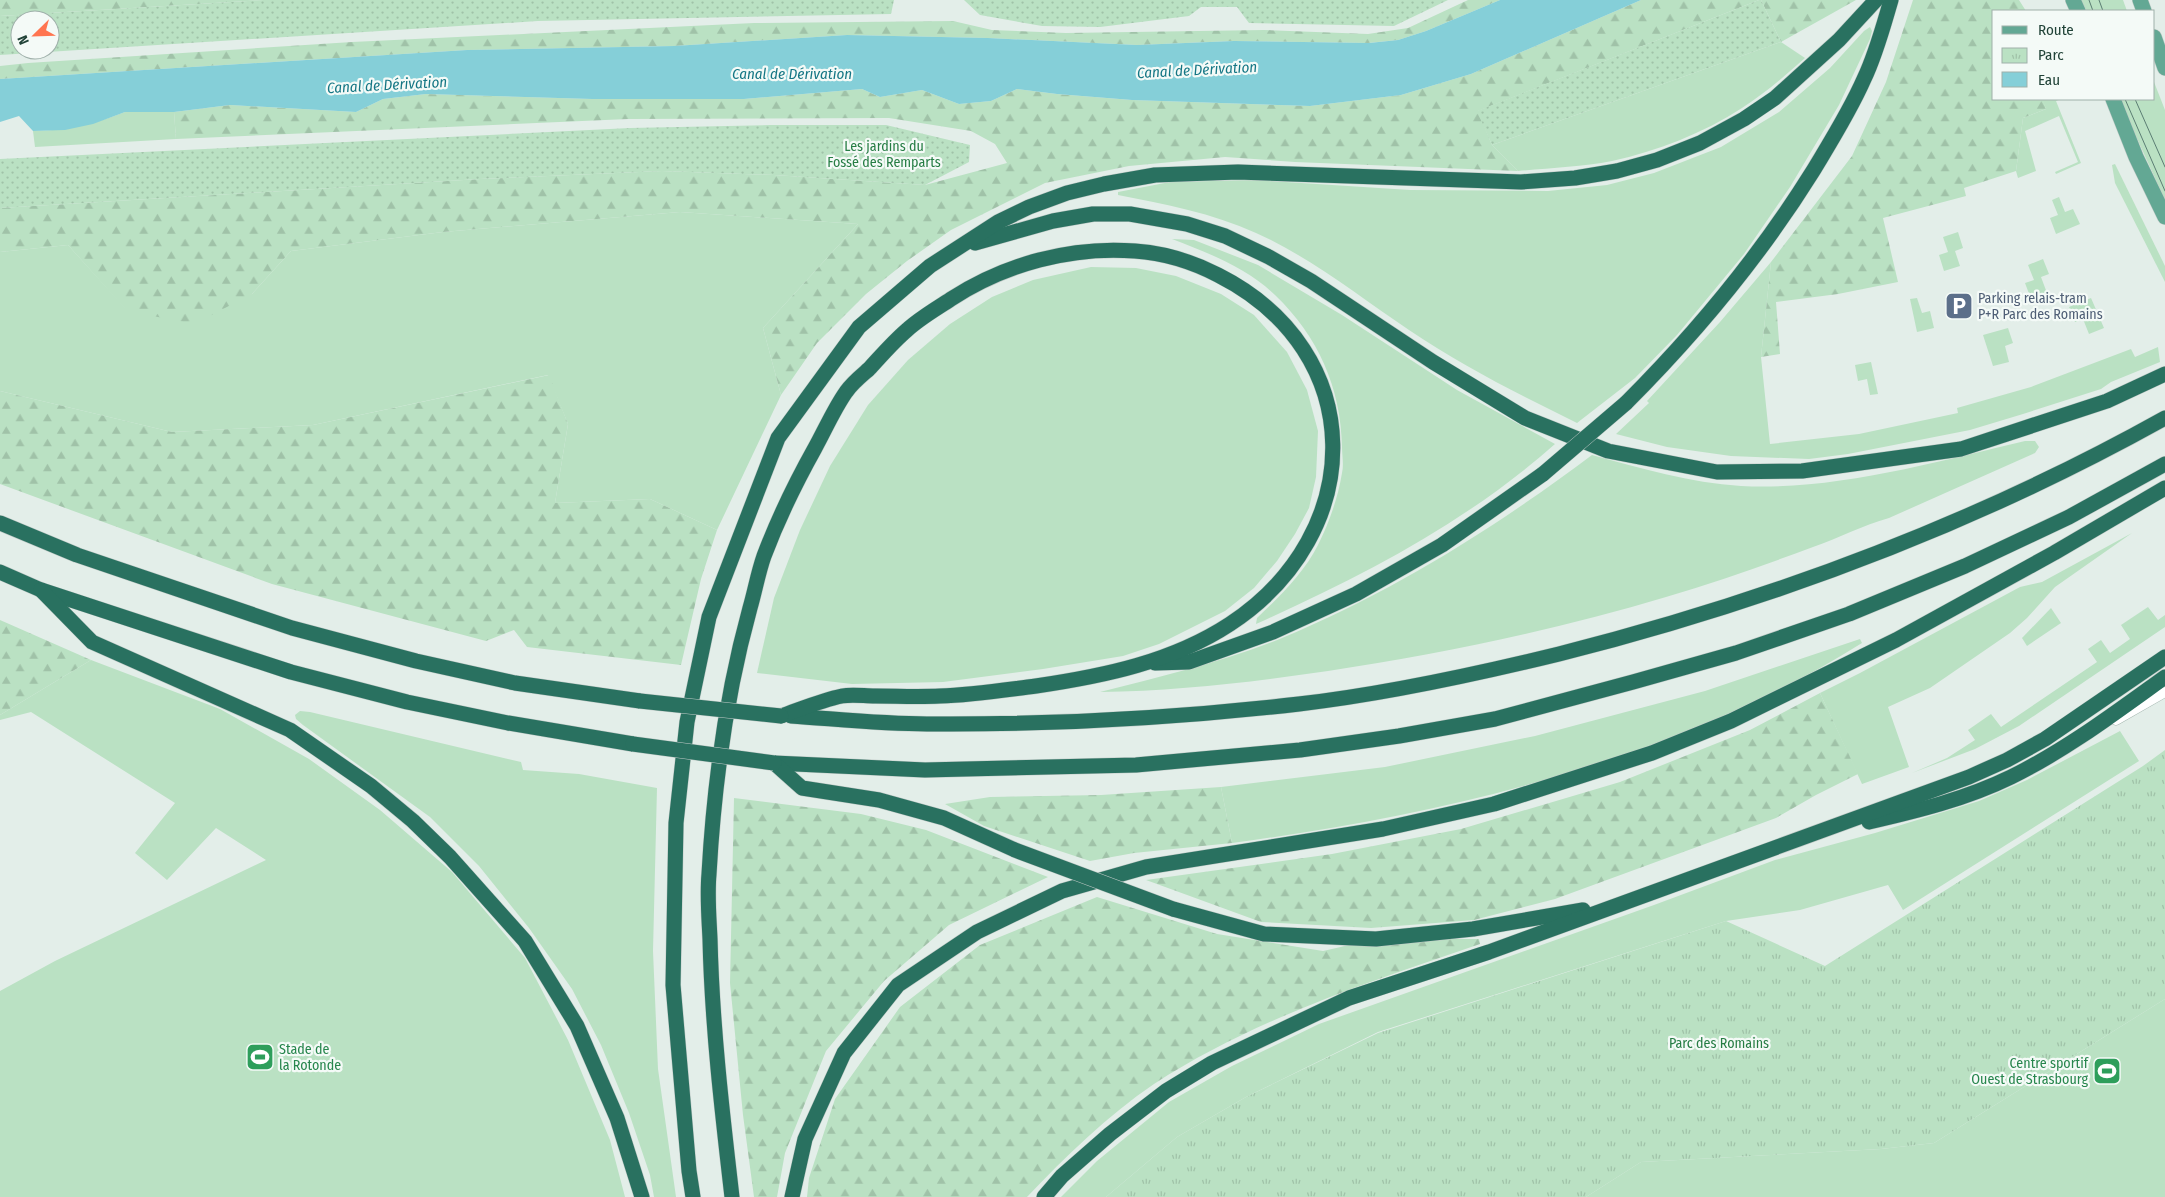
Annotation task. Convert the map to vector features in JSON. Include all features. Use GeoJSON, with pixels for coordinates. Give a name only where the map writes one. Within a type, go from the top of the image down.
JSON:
{"type":"FeatureCollection","features":[{"type":"Feature","properties":{"kind":"highway"},"geometry":{"type":"LineString","coordinates":[[693,1197],[688,1171],[672,985],[676,823],[687,722],[709,617],[778,438],[859,327],[930,266],[998,222],[1029,207],[1067,193],[1104,184],[1155,175],[1238,172],[1521,182],[1575,178],[1617,171],[1657,160],[1700,143],[1744,119],[1775,98],[1807,71],[1876,0]]}},
{"type":"Feature","properties":{"kind":"highway"},"geometry":{"type":"LineString","coordinates":[[1146,663],[1189,662],[1273,632],[1356,594],[1442,545],[1543,474],[1626,404],[1667,362],[1702,322],[1765,244],[1796,198],[1840,128],[1865,78],[1881,36],[1891,0]]}},
{"type":"Feature","properties":{"kind":"highway"},"geometry":{"type":"LineString","coordinates":[[962,247],[1053,221],[1093,214],[1130,214],[1187,224],[1225,236],[1270,257],[1311,281],[1433,362],[1525,418],[1608,451],[1717,472],[1802,471],[1961,448],[2107,401],[2165,374]]}},
{"type":"Feature","properties":{"kind":"highway"},"geometry":{"type":"LineString","coordinates":[[732,1197],[711,987],[708,877],[723,725],[740,645],[764,557],[800,475],[846,392],[910,326],[962,292],[994,275],[1028,263],[1064,254],[1106,250],[1140,251],[1171,257],[1204,268],[1232,282],[1276,316],[1308,355],[1321,382],[1330,414],[1333,446],[1332,473],[1318,521],[1307,545],[1273,588],[1242,615],[1197,642],[1146,663],[1104,675],[1012,690],[944,696],[844,696],[781,716]]}},
{"type":"Feature","properties":{"kind":"highway"},"geometry":{"type":"LineString","coordinates":[[0,523],[77,555],[292,628],[416,661],[515,683],[640,701],[781,716],[925,724],[1127,719],[1300,704],[1484,672],[1623,638],[1725,608],[1824,573],[1964,517],[2095,457],[2165,418]]}},
{"type":"Feature","properties":{"kind":"highway"},"geometry":{"type":"LineString","coordinates":[[0,572],[41,590],[292,672],[408,702],[508,723],[633,744],[774,762],[925,770],[1136,765],[1300,750],[1399,736],[1495,719],[1736,653],[1849,614],[1965,566],[2069,517],[2165,464]]}},
{"type":"Feature","properties":{"kind":"highway"},"geometry":{"type":"LineString","coordinates":[[792,1197],[805,1139],[844,1053],[898,985],[976,932],[1062,891],[1146,867],[1383,829],[1494,804],[1652,753],[1731,721],[1896,640],[2054,553],[2165,488]]}},
{"type":"Feature","properties":{"kind":"highway"},"geometry":{"type":"LineString","coordinates":[[41,590],[92,642],[290,730],[371,786],[413,820],[450,857],[525,941],[576,1026],[617,1118],[642,1197]]}},
{"type":"Feature","properties":{"kind":"highway"},"geometry":{"type":"LineString","coordinates":[[1044,1197],[1062,1176],[1110,1134],[1166,1091],[1212,1063],[1349,998],[1489,952],[1969,777],[2007,760],[2046,739],[2165,657]]}},
{"type":"Feature","properties":{"kind":"highway"},"geometry":{"type":"LineString","coordinates":[[1809,835],[1925,809],[2010,778],[2077,740],[2165,677]]}},
{"type":"Feature","properties":{"kind":"highway"},"geometry":{"type":"LineString","coordinates":[[774,762],[802,788],[879,800],[944,818],[1015,850],[1173,909],[1264,934],[1376,939],[1473,929],[1621,904]]}},
{"type":"Feature","properties":{"kind":"main road"},"geometry":{"type":"LineString","coordinates":[[2155,40],[2165,68]]}},
{"type":"Feature","properties":{"kind":"main road"},"geometry":{"type":"LineString","coordinates":[[2112,100],[2136,157],[2165,216]]}},
{"type":"Feature","properties":{"kind":"lane"},"geometry":{"type":"LineString","coordinates":[[2077,740],[2165,692]]}},
{"type":"Feature","properties":{"kind":"green space"},"geometry":{"type":"Polygon","coordinates":[[[0,0],[264,0],[60,12],[60,10],[10,10],[10,15],[0,16],[0,0]]]}},
{"type":"Feature","properties":{"kind":"green space"},"geometry":{"type":"Polygon","coordinates":[[[264,0],[894,0],[891,14],[538,21],[60,51],[60,12],[264,0]]]}},
{"type":"Feature","properties":{"kind":"green space"},"geometry":{"type":"Polygon","coordinates":[[[964,0],[1448,0],[1394,26],[1249,23],[1237,7],[1201,7],[1189,16],[1100,27],[1042,26],[980,15],[964,0]]]}},
{"type":"Feature","properties":{"kind":"green space"},"geometry":{"type":"Polygon","coordinates":[[[1468,0],[1500,0],[1426,31],[1398,40],[1368,43],[1234,41],[1137,45],[988,38],[847,35],[674,46],[467,50],[0,79],[0,66],[28,63],[352,42],[754,23],[953,21],[992,30],[1066,33],[1264,30],[1368,34],[1408,28],[1468,0]]]}},
{"type":"Feature","properties":{"kind":"green space"},"geometry":{"type":"Polygon","coordinates":[[[1641,0],[1759,0],[1478,111],[1492,145],[1518,171],[1295,162],[1225,157],[1129,166],[1045,183],[951,230],[907,261],[866,294],[817,343],[781,395],[763,328],[858,224],[680,212],[443,232],[291,251],[252,294],[194,324],[127,311],[68,245],[0,252],[0,208],[480,179],[662,171],[774,175],[925,185],[1007,163],[995,144],[971,131],[889,118],[628,119],[176,139],[174,112],[230,105],[356,112],[383,99],[426,94],[592,99],[744,99],[862,89],[880,97],[922,90],[959,104],[991,101],[1017,89],[1132,100],[1310,106],[1401,95],[1471,74],[1641,0]]]}},
{"type":"Feature","properties":{"kind":"green space"},"geometry":{"type":"Polygon","coordinates":[[[1761,0],[1856,0],[1781,42],[1761,0]]]}},
{"type":"Feature","properties":{"kind":"green space"},"geometry":{"type":"Polygon","coordinates":[[[1761,0],[1781,42],[1492,145],[1477,111],[1761,0]]]}},
{"type":"Feature","properties":{"kind":"green space"},"geometry":{"type":"Polygon","coordinates":[[[1913,0],[2019,0],[2025,10],[1992,10],[1992,100],[2043,100],[2046,109],[2023,118],[2016,171],[1964,188],[1966,196],[1883,218],[1898,282],[1838,294],[1776,302],[1780,354],[1761,357],[1771,262],[1852,156],[1886,82],[1913,0]]]}},
{"type":"Feature","properties":{"kind":"green space"},"geometry":{"type":"Polygon","coordinates":[[[2081,0],[2123,0],[2127,10],[2086,10],[2081,0]]]}},
{"type":"Feature","properties":{"kind":"green space"},"geometry":{"type":"Polygon","coordinates":[[[10,15],[10,54],[0,55],[0,16],[10,15]]]}},
{"type":"Feature","properties":{"kind":"green space"},"geometry":{"type":"Polygon","coordinates":[[[1870,27],[1872,31],[1870,39],[1839,105],[1790,187],[1744,254],[1677,335],[1635,378],[1577,423],[1470,368],[1409,330],[1296,254],[1256,233],[1205,215],[1118,195],[1118,192],[1170,182],[1254,180],[1410,190],[1548,191],[1607,185],[1654,173],[1721,147],[1779,112],[1830,68],[1864,31],[1870,27]]]}},
{"type":"Feature","properties":{"kind":"green space"},"geometry":{"type":"Polygon","coordinates":[[[1781,42],[1805,58],[1775,84],[1742,108],[1680,140],[1612,161],[1518,171],[1492,145],[1781,42]]]}},
{"type":"Feature","properties":{"kind":"green space"},"geometry":{"type":"Polygon","coordinates":[[[2155,85],[2165,110],[2165,200],[2119,100],[2155,100],[2155,85]]]}},
{"type":"Feature","properties":{"kind":"green space"},"geometry":{"type":"Polygon","coordinates":[[[2042,100],[2058,100],[2056,101],[2081,163],[2056,174],[2055,172],[2078,162],[2059,116],[2025,131],[2036,171],[2018,178],[2016,171],[2023,118],[2046,109],[2042,100]]]}},
{"type":"Feature","properties":{"kind":"green space"},"geometry":{"type":"Polygon","coordinates":[[[125,112],[174,112],[176,139],[35,147],[33,131],[80,126],[125,112]]]}},
{"type":"Feature","properties":{"kind":"green space","name":"Les jardins du Fossé des Remparts"},"geometry":{"type":"Polygon","coordinates":[[[886,125],[970,145],[969,162],[925,185],[774,175],[662,171],[480,179],[0,208],[0,159],[630,128],[886,125]]]}},
{"type":"Feature","properties":{"kind":"green space"},"geometry":{"type":"Polygon","coordinates":[[[2115,164],[2165,266],[2165,282],[2115,183],[2112,165],[2115,164]]]}},
{"type":"Feature","properties":{"kind":"green space"},"geometry":{"type":"Polygon","coordinates":[[[2059,197],[2065,212],[2073,209],[2080,224],[2056,234],[2050,218],[2058,215],[2052,200],[2059,197]]]}},
{"type":"Feature","properties":{"kind":"green space"},"geometry":{"type":"Polygon","coordinates":[[[680,212],[858,224],[763,328],[781,395],[717,530],[650,499],[555,503],[568,424],[548,375],[313,425],[172,432],[0,391],[0,252],[68,245],[127,310],[252,294],[291,251],[443,232],[680,212]]]}},
{"type":"Feature","properties":{"kind":"green space"},"geometry":{"type":"Polygon","coordinates":[[[1958,232],[1963,248],[1955,251],[1960,266],[1944,271],[1939,255],[1948,252],[1943,237],[1958,232]]]}},
{"type":"Feature","properties":{"kind":"green space"},"geometry":{"type":"Polygon","coordinates":[[[1172,239],[1194,240],[1258,265],[1342,315],[1457,390],[1555,444],[1521,472],[1450,523],[1374,567],[1256,624],[1257,618],[1306,565],[1318,545],[1329,519],[1338,492],[1343,467],[1341,425],[1337,404],[1332,384],[1315,346],[1290,311],[1275,295],[1252,276],[1213,255],[1172,239]]]}},
{"type":"Feature","properties":{"kind":"green space"},"geometry":{"type":"Polygon","coordinates":[[[2043,259],[2049,274],[2041,277],[2047,293],[2031,299],[2025,283],[2034,280],[2028,265],[2043,259]]]}},
{"type":"Feature","properties":{"kind":"green space"},"geometry":{"type":"Polygon","coordinates":[[[1771,262],[1761,357],[1770,444],[1859,434],[1958,413],[1957,408],[2031,387],[2131,349],[2135,357],[2158,347],[2160,362],[2111,382],[2101,389],[1970,430],[1848,454],[1809,459],[1731,456],[1667,447],[1616,434],[1649,403],[1647,401],[1720,322],[1771,262]]]}},
{"type":"Feature","properties":{"kind":"green space"},"geometry":{"type":"Polygon","coordinates":[[[1091,267],[1136,268],[1176,276],[1221,294],[1254,315],[1287,352],[1307,390],[1318,431],[1316,477],[1309,508],[1277,561],[1254,588],[1225,611],[1159,644],[1123,656],[943,682],[852,684],[757,673],[774,598],[800,530],[830,466],[868,405],[908,360],[950,324],[992,297],[1033,280],[1091,267]]]}},
{"type":"Feature","properties":{"kind":"green space"},"geometry":{"type":"Polygon","coordinates":[[[1917,298],[1922,313],[1930,311],[1934,328],[1917,332],[1910,299],[1917,298]]]}},
{"type":"Feature","properties":{"kind":"green space"},"geometry":{"type":"Polygon","coordinates":[[[2091,298],[2104,328],[2089,334],[2083,319],[2075,322],[2069,307],[2091,298]]]}},
{"type":"Feature","properties":{"kind":"green space"},"geometry":{"type":"Polygon","coordinates":[[[2008,328],[2013,343],[2005,346],[2009,362],[1993,366],[1983,335],[2008,328]]]}},
{"type":"Feature","properties":{"kind":"green space"},"geometry":{"type":"Polygon","coordinates":[[[1871,362],[1878,394],[1870,395],[1867,379],[1858,381],[1855,365],[1871,362]]]}},
{"type":"Feature","properties":{"kind":"green space"},"geometry":{"type":"Polygon","coordinates":[[[549,375],[568,424],[555,503],[650,499],[717,530],[701,579],[681,665],[527,647],[514,630],[486,641],[272,584],[0,484],[0,391],[172,432],[313,425],[549,375]]]}},
{"type":"Feature","properties":{"kind":"green space"},"geometry":{"type":"Polygon","coordinates":[[[2025,441],[2035,441],[2039,447],[2035,453],[1889,518],[1740,573],[1625,609],[1498,640],[1371,664],[1214,685],[1100,692],[1192,668],[1260,647],[1323,620],[1404,579],[1443,556],[1519,508],[1592,455],[1703,482],[1741,486],[1776,486],[1812,484],[1884,473],[2025,441]]]}},
{"type":"Feature","properties":{"kind":"green space"},"geometry":{"type":"Polygon","coordinates":[[[2132,533],[2055,587],[2027,618],[2010,633],[1930,688],[1888,707],[1909,767],[1862,784],[1820,693],[2020,587],[2042,582],[2132,533]]]}},
{"type":"Feature","properties":{"kind":"green space"},"geometry":{"type":"Polygon","coordinates":[[[2148,607],[2158,620],[2165,615],[2165,627],[2019,726],[1975,749],[1912,773],[1947,758],[1975,740],[1968,730],[1991,714],[2001,727],[2097,662],[2088,649],[2101,640],[2110,653],[2130,639],[2121,625],[2148,607]]]}},
{"type":"Feature","properties":{"kind":"green space"},"geometry":{"type":"Polygon","coordinates":[[[2051,608],[2061,623],[2027,646],[2022,638],[2051,608]]]}},
{"type":"Feature","properties":{"kind":"green space"},"geometry":{"type":"Polygon","coordinates":[[[0,620],[91,660],[0,715],[0,620]]]}},
{"type":"Feature","properties":{"kind":"green space"},"geometry":{"type":"Polygon","coordinates":[[[1860,639],[1862,643],[1790,684],[1715,720],[1638,750],[1558,776],[1477,798],[1395,816],[1232,843],[1221,787],[1385,767],[1535,736],[1705,691],[1860,639]]]}},
{"type":"Feature","properties":{"kind":"green space","name":"Stade de la Rotonde"},"geometry":{"type":"Polygon","coordinates":[[[91,660],[220,709],[309,759],[380,810],[452,872],[525,958],[568,1040],[610,1140],[625,1197],[0,1197],[0,991],[55,961],[266,860],[216,828],[167,880],[135,853],[175,803],[31,712],[0,720],[0,715],[91,660]]]}},
{"type":"Feature","properties":{"kind":"green space"},"geometry":{"type":"Polygon","coordinates":[[[1820,693],[1858,774],[1776,818],[1555,899],[1474,920],[1371,928],[1261,922],[1146,880],[1332,854],[1461,829],[1620,782],[1750,730],[1820,693]]]}},
{"type":"Feature","properties":{"kind":"green space"},"geometry":{"type":"Polygon","coordinates":[[[300,711],[521,762],[523,770],[579,774],[657,788],[653,951],[658,1069],[676,1197],[654,1197],[650,1175],[629,1113],[601,1045],[572,989],[529,928],[479,866],[430,817],[303,725],[296,719],[295,715],[300,711]]]}},
{"type":"Feature","properties":{"kind":"green space"},"geometry":{"type":"Polygon","coordinates":[[[2120,731],[2139,761],[1903,910],[1888,885],[1800,910],[1726,921],[1378,1032],[1246,1097],[1177,1137],[1106,1197],[1061,1197],[1097,1161],[1169,1102],[1232,1066],[1319,1024],[1775,860],[1875,833],[1979,801],[2027,780],[2120,731]]]}},
{"type":"Feature","properties":{"kind":"green space","name":"Parc des Romains"},"geometry":{"type":"Polygon","coordinates":[[[2165,750],[2165,999],[1934,1143],[1881,1149],[1641,1162],[1586,1197],[1106,1197],[1177,1137],[1246,1097],[1378,1033],[1726,921],[1825,966],[2143,766],[2165,750]]]}},
{"type":"Feature","properties":{"kind":"green space"},"geometry":{"type":"Polygon","coordinates":[[[1221,787],[1232,843],[1134,853],[1090,861],[984,826],[945,804],[990,797],[1101,795],[1221,787]]]}},
{"type":"Feature","properties":{"kind":"green space"},"geometry":{"type":"Polygon","coordinates":[[[734,798],[861,814],[926,830],[1048,877],[949,925],[884,981],[826,1051],[785,1153],[777,1197],[754,1197],[743,1115],[730,983],[734,798]]]}},
{"type":"Feature","properties":{"kind":"green space"},"geometry":{"type":"Polygon","coordinates":[[[1097,897],[1217,934],[1323,951],[1376,939],[1479,939],[1480,944],[1313,1004],[1232,1040],[1193,1061],[1154,1084],[1120,1109],[1072,1152],[1027,1197],[807,1197],[809,1178],[835,1099],[900,1007],[980,945],[1097,897]]]}},
{"type":"Feature","properties":{"kind":"green space","name":"Centre sportif Ouest de Strasbourg"},"geometry":{"type":"Polygon","coordinates":[[[2165,999],[2165,1197],[1586,1197],[1641,1162],[1881,1149],[1934,1143],[2165,999]]]}},
{"type":"Feature","properties":{"kind":"water","name":"Canal de Dérivation"},"geometry":{"type":"Polygon","coordinates":[[[1500,0],[1641,0],[1471,74],[1401,95],[1310,106],[1132,100],[1017,89],[991,101],[959,104],[922,90],[880,97],[862,89],[744,99],[592,99],[426,94],[383,99],[356,112],[230,105],[174,112],[125,112],[93,124],[65,130],[33,131],[19,116],[0,122],[0,79],[467,50],[674,46],[847,35],[988,38],[1137,45],[1234,41],[1369,43],[1398,40],[1426,31],[1500,0]]]}},
{"type":"Feature","properties":{"kind":"tram line"},"geometry":{"type":"LineString","coordinates":[[2089,0],[2093,10]]}},
{"type":"Feature","properties":{"kind":"tram line"},"geometry":{"type":"LineString","coordinates":[[2099,0],[2103,10]]}},
{"type":"Feature","properties":{"kind":"tram line"},"geometry":{"type":"LineString","coordinates":[[2125,100],[2165,191]]}},
{"type":"Feature","properties":{"kind":"tram line"},"geometry":{"type":"LineString","coordinates":[[2135,100],[2165,167]]}},
{"type":"Feature","properties":{"kind":"place","name":"Parking relais-tram P+R Parc des Romains"},"geometry":{"type":"Point","coordinates":[1959,306]}},
{"type":"Feature","properties":{"kind":"place","name":"Stade de la Rotonde"},"geometry":{"type":"Point","coordinates":[260,1057]}},
{"type":"Feature","properties":{"kind":"place","name":"Centre sportif Ouest de Strasbourg"},"geometry":{"type":"Point","coordinates":[2107,1071]}}]}
